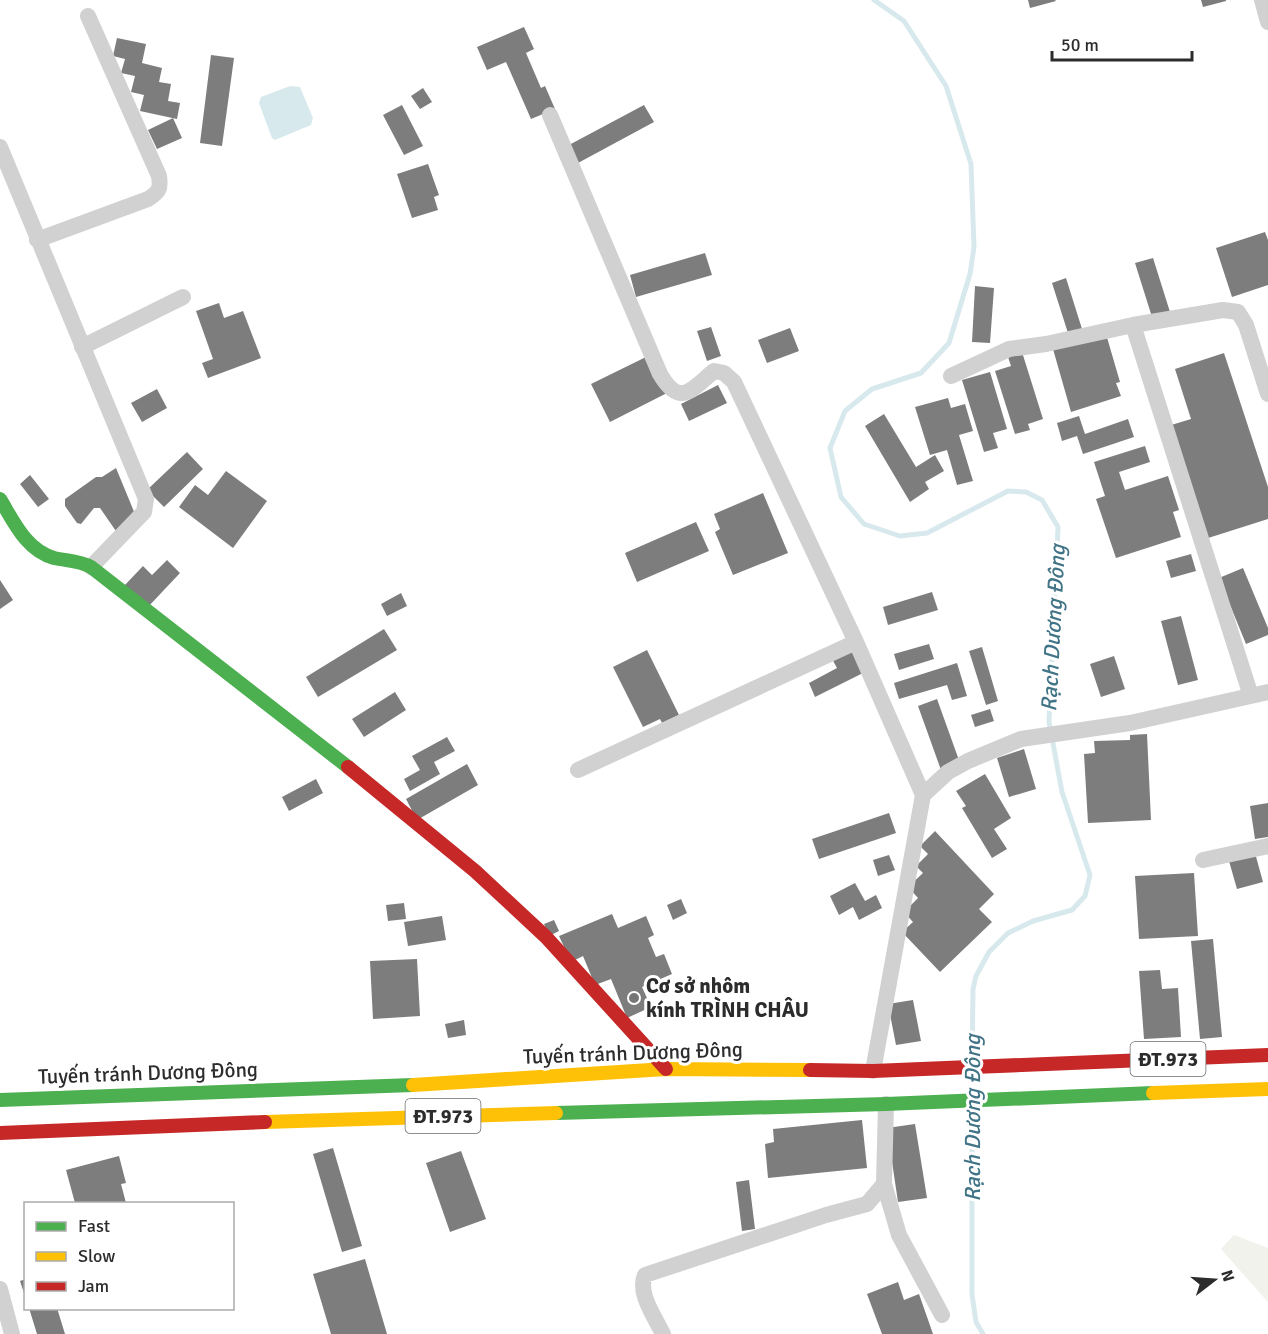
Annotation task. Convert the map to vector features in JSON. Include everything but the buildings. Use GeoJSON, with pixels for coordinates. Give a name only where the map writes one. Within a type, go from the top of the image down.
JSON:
{"type":"FeatureCollection","features":[{"type":"Feature","properties":{"kind":"main road"},"geometry":{"type":"LineString","coordinates":[[0,499],[33,548],[52,558],[82,561],[91,567],[399,807],[475,871],[546,937],[666,1069]]}},
{"type":"Feature","properties":{"kind":"main road","name":"Tuyến tránh Dương Đông"},"geometry":{"type":"LineString","coordinates":[[0,1134],[426,1100],[666,1069],[873,1071],[1268,1055]]}},
{"type":"Feature","properties":{"kind":"main road","name":"Tuyến tránh Dương Đông"},"geometry":{"type":"LineString","coordinates":[[0,1100],[426,1100],[886,1104],[1268,1089]]}},
{"type":"Feature","properties":{"kind":"street"},"geometry":{"type":"LineString","coordinates":[[1262,0],[1268,22]]}},
{"type":"Feature","properties":{"kind":"street"},"geometry":{"type":"LineString","coordinates":[[37,240],[148,199],[159,192],[161,185],[88,16]]}},
{"type":"Feature","properties":{"kind":"street"},"geometry":{"type":"LineString","coordinates":[[550,115],[660,374],[668,387],[682,394],[691,391],[714,371],[724,373],[734,382],[856,642],[923,795],[873,1071]]}},
{"type":"Feature","properties":{"kind":"street"},"geometry":{"type":"LineString","coordinates":[[0,147],[146,499],[144,512],[91,567]]}},
{"type":"Feature","properties":{"kind":"street"},"geometry":{"type":"LineString","coordinates":[[82,347],[183,297]]}},
{"type":"Feature","properties":{"kind":"street"},"geometry":{"type":"LineString","coordinates":[[951,376],[1009,349],[1223,310],[1238,312],[1246,324],[1268,394]]}},
{"type":"Feature","properties":{"kind":"street"},"geometry":{"type":"LineString","coordinates":[[923,795],[948,772],[1020,739],[1130,723],[1260,694],[1132,326]]}},
{"type":"Feature","properties":{"kind":"street"},"geometry":{"type":"LineString","coordinates":[[578,770],[856,642]]}},
{"type":"Feature","properties":{"kind":"street"},"geometry":{"type":"LineString","coordinates":[[1203,860],[1268,846]]}},
{"type":"Feature","properties":{"kind":"street"},"geometry":{"type":"LineString","coordinates":[[886,1104],[884,1184],[899,1235],[942,1315]]}},
{"type":"Feature","properties":{"kind":"street"},"geometry":{"type":"LineString","coordinates":[[663,1334],[642,1290],[645,1275],[826,1215],[867,1204],[884,1184]]}},
{"type":"Feature","properties":{"kind":"street"},"geometry":{"type":"LineString","coordinates":[[0,1289],[12,1334]]}},
{"type":"Feature","properties":{"kind":"shaded area"},"geometry":{"type":"Polygon","coordinates":[[[290,86],[300,87],[313,118],[311,125],[275,140],[272,138],[259,103],[261,97],[290,86]]]}},
{"type":"Feature","properties":{"kind":"shaded area"},"geometry":{"type":"Polygon","coordinates":[[[1234,1235],[1268,1248],[1268,1302],[1221,1249],[1234,1235]]]}},
{"type":"Feature","properties":{"kind":"waterway","name":"Rạch Dương Đông"},"geometry":{"type":"LineString","coordinates":[[874,0],[904,21],[946,86],[971,164],[974,247],[970,274],[949,343],[921,373],[872,389],[845,411],[830,448],[841,497],[864,524],[900,536],[927,533],[1008,491],[1026,492],[1042,500],[1058,527],[1049,722],[1062,792],[1090,875],[1085,896],[1072,910],[1033,921],[1008,933],[989,952],[976,976],[973,989],[972,1061]]}},
{"type":"Feature","properties":{"kind":"waterway","name":"Rạch Dương Đông"},"geometry":{"type":"LineString","coordinates":[[972,1107],[972,1294],[976,1322],[983,1334]]}},
{"type":"Feature","properties":{"kind":"traffic: fast"},"geometry":{"type":"LineString","coordinates":[[0,499],[16,526],[36,549],[54,558],[91,567],[348,767]]}},
{"type":"Feature","properties":{"kind":"traffic: fast"},"geometry":{"type":"LineString","coordinates":[[0,1100],[413,1085]]}},
{"type":"Feature","properties":{"kind":"traffic: fast"},"geometry":{"type":"LineString","coordinates":[[556,1113],[886,1104],[1153,1093]]}},
{"type":"Feature","properties":{"kind":"traffic: slow"},"geometry":{"type":"LineString","coordinates":[[413,1085],[666,1069],[810,1070]]}},
{"type":"Feature","properties":{"kind":"traffic: slow"},"geometry":{"type":"LineString","coordinates":[[1153,1093],[1268,1089]]}},
{"type":"Feature","properties":{"kind":"traffic: slow"},"geometry":{"type":"LineString","coordinates":[[265,1122],[556,1113]]}},
{"type":"Feature","properties":{"kind":"traffic: jam"},"geometry":{"type":"LineString","coordinates":[[348,767],[475,871],[546,937],[666,1069]]}},
{"type":"Feature","properties":{"kind":"traffic: jam"},"geometry":{"type":"LineString","coordinates":[[810,1070],[873,1071],[1268,1055]]}},
{"type":"Feature","properties":{"kind":"traffic: jam"},"geometry":{"type":"LineString","coordinates":[[0,1133],[265,1122]]}},
{"type":"Feature","properties":{"kind":"place","name":"Cơ sở nhôm kính TRÌNH CHÂU"},"geometry":{"type":"Point","coordinates":[634,998]}}]}
